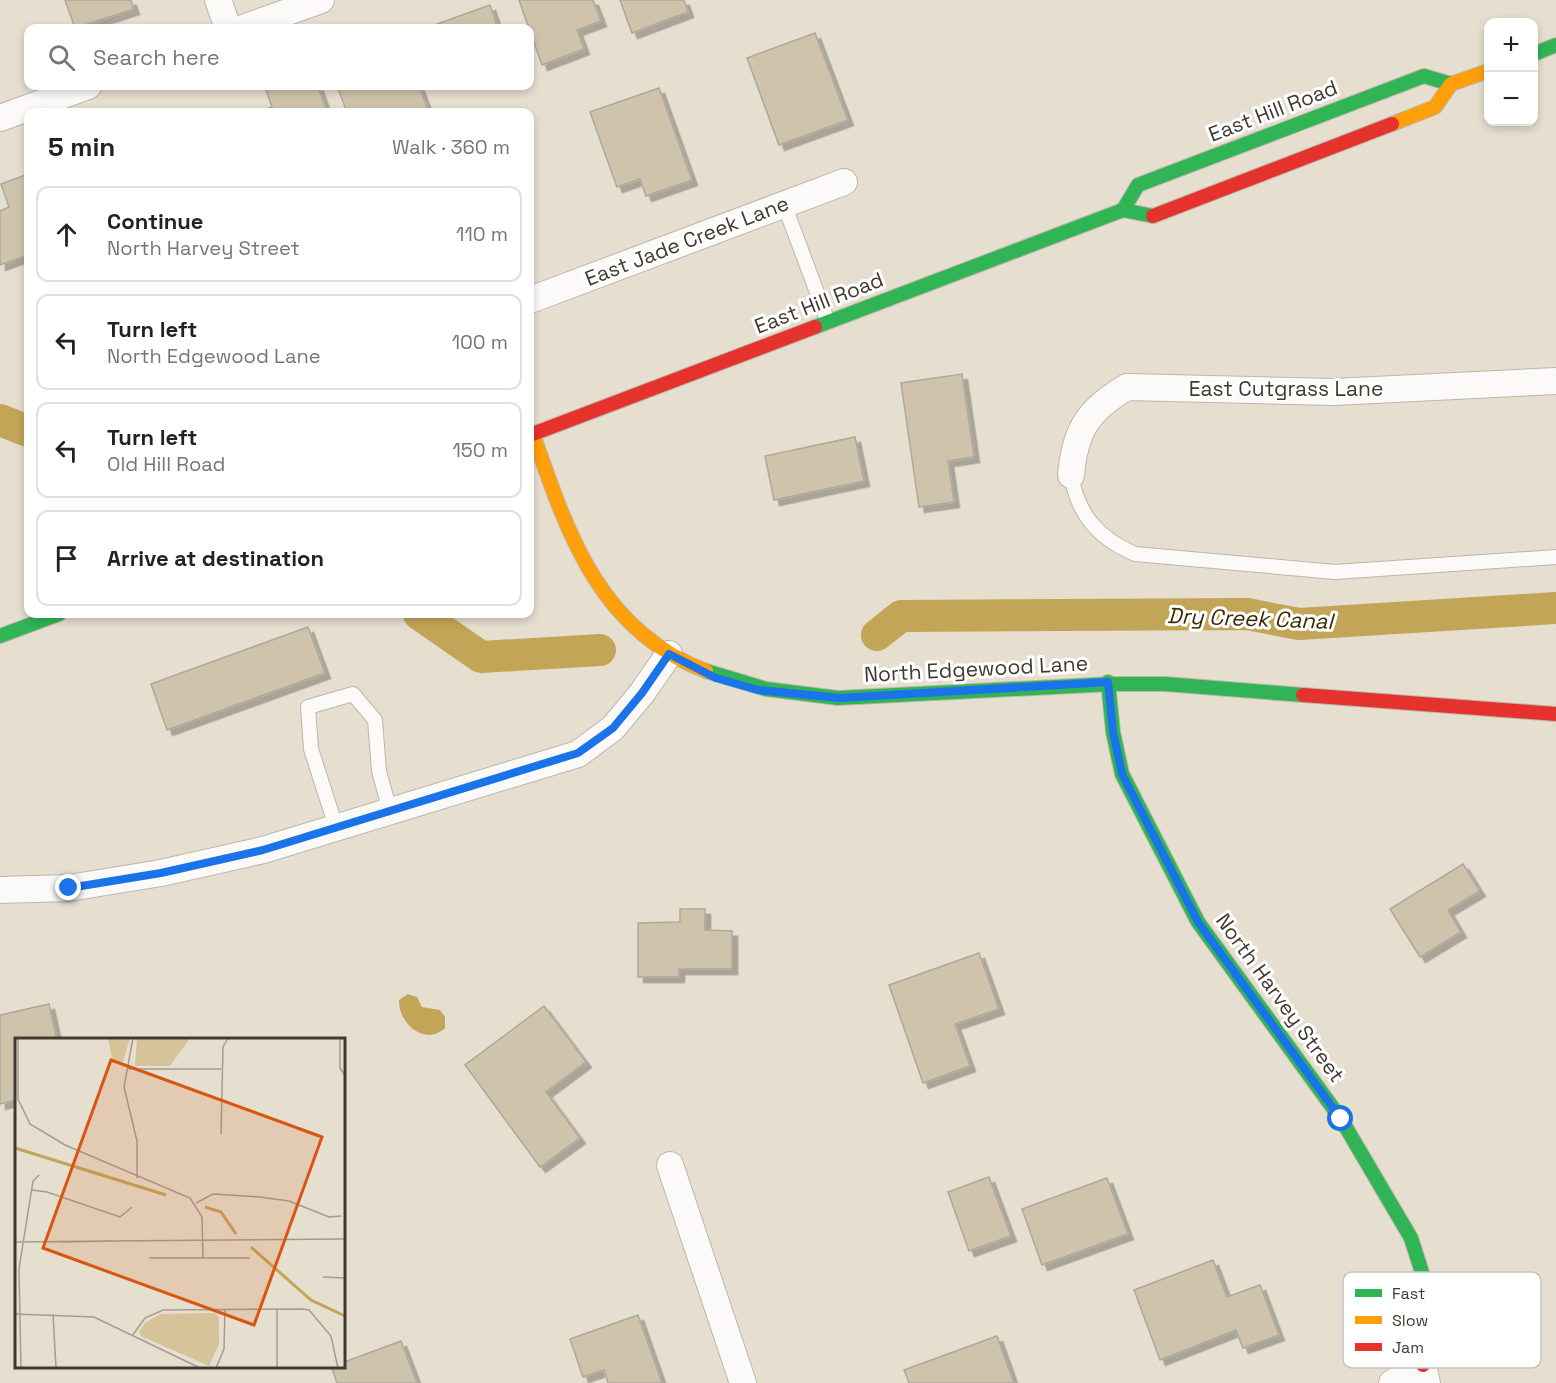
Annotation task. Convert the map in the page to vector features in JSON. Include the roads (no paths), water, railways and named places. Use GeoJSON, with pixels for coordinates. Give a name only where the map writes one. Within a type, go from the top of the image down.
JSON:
{"type":"FeatureCollection","features":[{"type":"Feature","properties":{"kind":"street"},"geometry":{"type":"LineString","coordinates":[[218,0],[227,24]]}},
{"type":"Feature","properties":{"kind":"street"},"geometry":{"type":"LineString","coordinates":[[254,24],[321,0]]}},
{"type":"Feature","properties":{"kind":"street"},"geometry":{"type":"LineString","coordinates":[[1538,52],[1556,45]]}},
{"type":"Feature","properties":{"kind":"street"},"geometry":{"type":"LineString","coordinates":[[1123,210],[1151,217],[1435,107],[1451,84],[1484,72]]}},
{"type":"Feature","properties":{"kind":"street","name":"East Hill Road"},"geometry":{"type":"LineString","coordinates":[[534,431],[1123,210],[1138,185],[1424,76],[1451,84]]}},
{"type":"Feature","properties":{"kind":"street"},"geometry":{"type":"LineString","coordinates":[[28,108],[77,90]]}},
{"type":"Feature","properties":{"kind":"street"},"geometry":{"type":"LineString","coordinates":[[0,118],[24,109]]}},
{"type":"Feature","properties":{"kind":"street","name":"East Jade Creek Lane"},"geometry":{"type":"LineString","coordinates":[[534,298],[844,182]]}},
{"type":"Feature","properties":{"kind":"street","name":"East Cutgrass Lane"},"geometry":{"type":"LineString","coordinates":[[1071,475],[1073,449],[1083,424],[1102,402],[1127,387],[1334,392],[1556,381]]}},
{"type":"Feature","properties":{"kind":"street","name":"North Edgewood Lane"},"geometry":{"type":"LineString","coordinates":[[534,440],[575,547],[592,577],[636,628],[669,654],[716,678],[758,690],[840,698],[1108,682],[1165,684],[1556,714]]}},
{"type":"Feature","properties":{"kind":"street"},"geometry":{"type":"LineString","coordinates":[[0,636],[48,618]]}},
{"type":"Feature","properties":{"kind":"street"},"geometry":{"type":"LineString","coordinates":[[0,890],[69,888],[161,873],[263,850],[578,753],[613,728],[642,693],[669,654]]}},
{"type":"Feature","properties":{"kind":"street","name":"North Harvey Street"},"geometry":{"type":"LineString","coordinates":[[1108,682],[1113,732],[1122,774],[1198,922],[1341,1119],[1411,1238],[1422,1272]]}},
{"type":"Feature","properties":{"kind":"street"},"geometry":{"type":"LineString","coordinates":[[670,1166],[743,1383]]}},
{"type":"Feature","properties":{"kind":"street"},"geometry":{"type":"LineString","coordinates":[[1392,1383],[1425,1374]]}},
{"type":"Feature","properties":{"kind":"lane"},"geometry":{"type":"LineString","coordinates":[[784,204],[828,322]]}},
{"type":"Feature","properties":{"kind":"lane"},"geometry":{"type":"LineString","coordinates":[[1071,475],[1079,506],[1097,532],[1114,545],[1134,554],[1335,572],[1556,557]]}},
{"type":"Feature","properties":{"kind":"lane"},"geometry":{"type":"LineString","coordinates":[[336,827],[311,749],[308,707],[353,694],[375,720],[379,771],[390,811]]}},
{"type":"Feature","properties":{"kind":"waterway","name":"Dry Creek Canal"},"geometry":{"type":"LineString","coordinates":[[0,420],[24,429]]}},
{"type":"Feature","properties":{"kind":"waterway","name":"Dry Creek Canal"},"geometry":{"type":"LineString","coordinates":[[877,635],[901,616],[1247,614],[1299,624],[1556,608]]}},
{"type":"Feature","properties":{"kind":"waterway","name":"Dry Creek Canal"},"geometry":{"type":"LineString","coordinates":[[425,618],[481,657],[600,650]]}}]}
